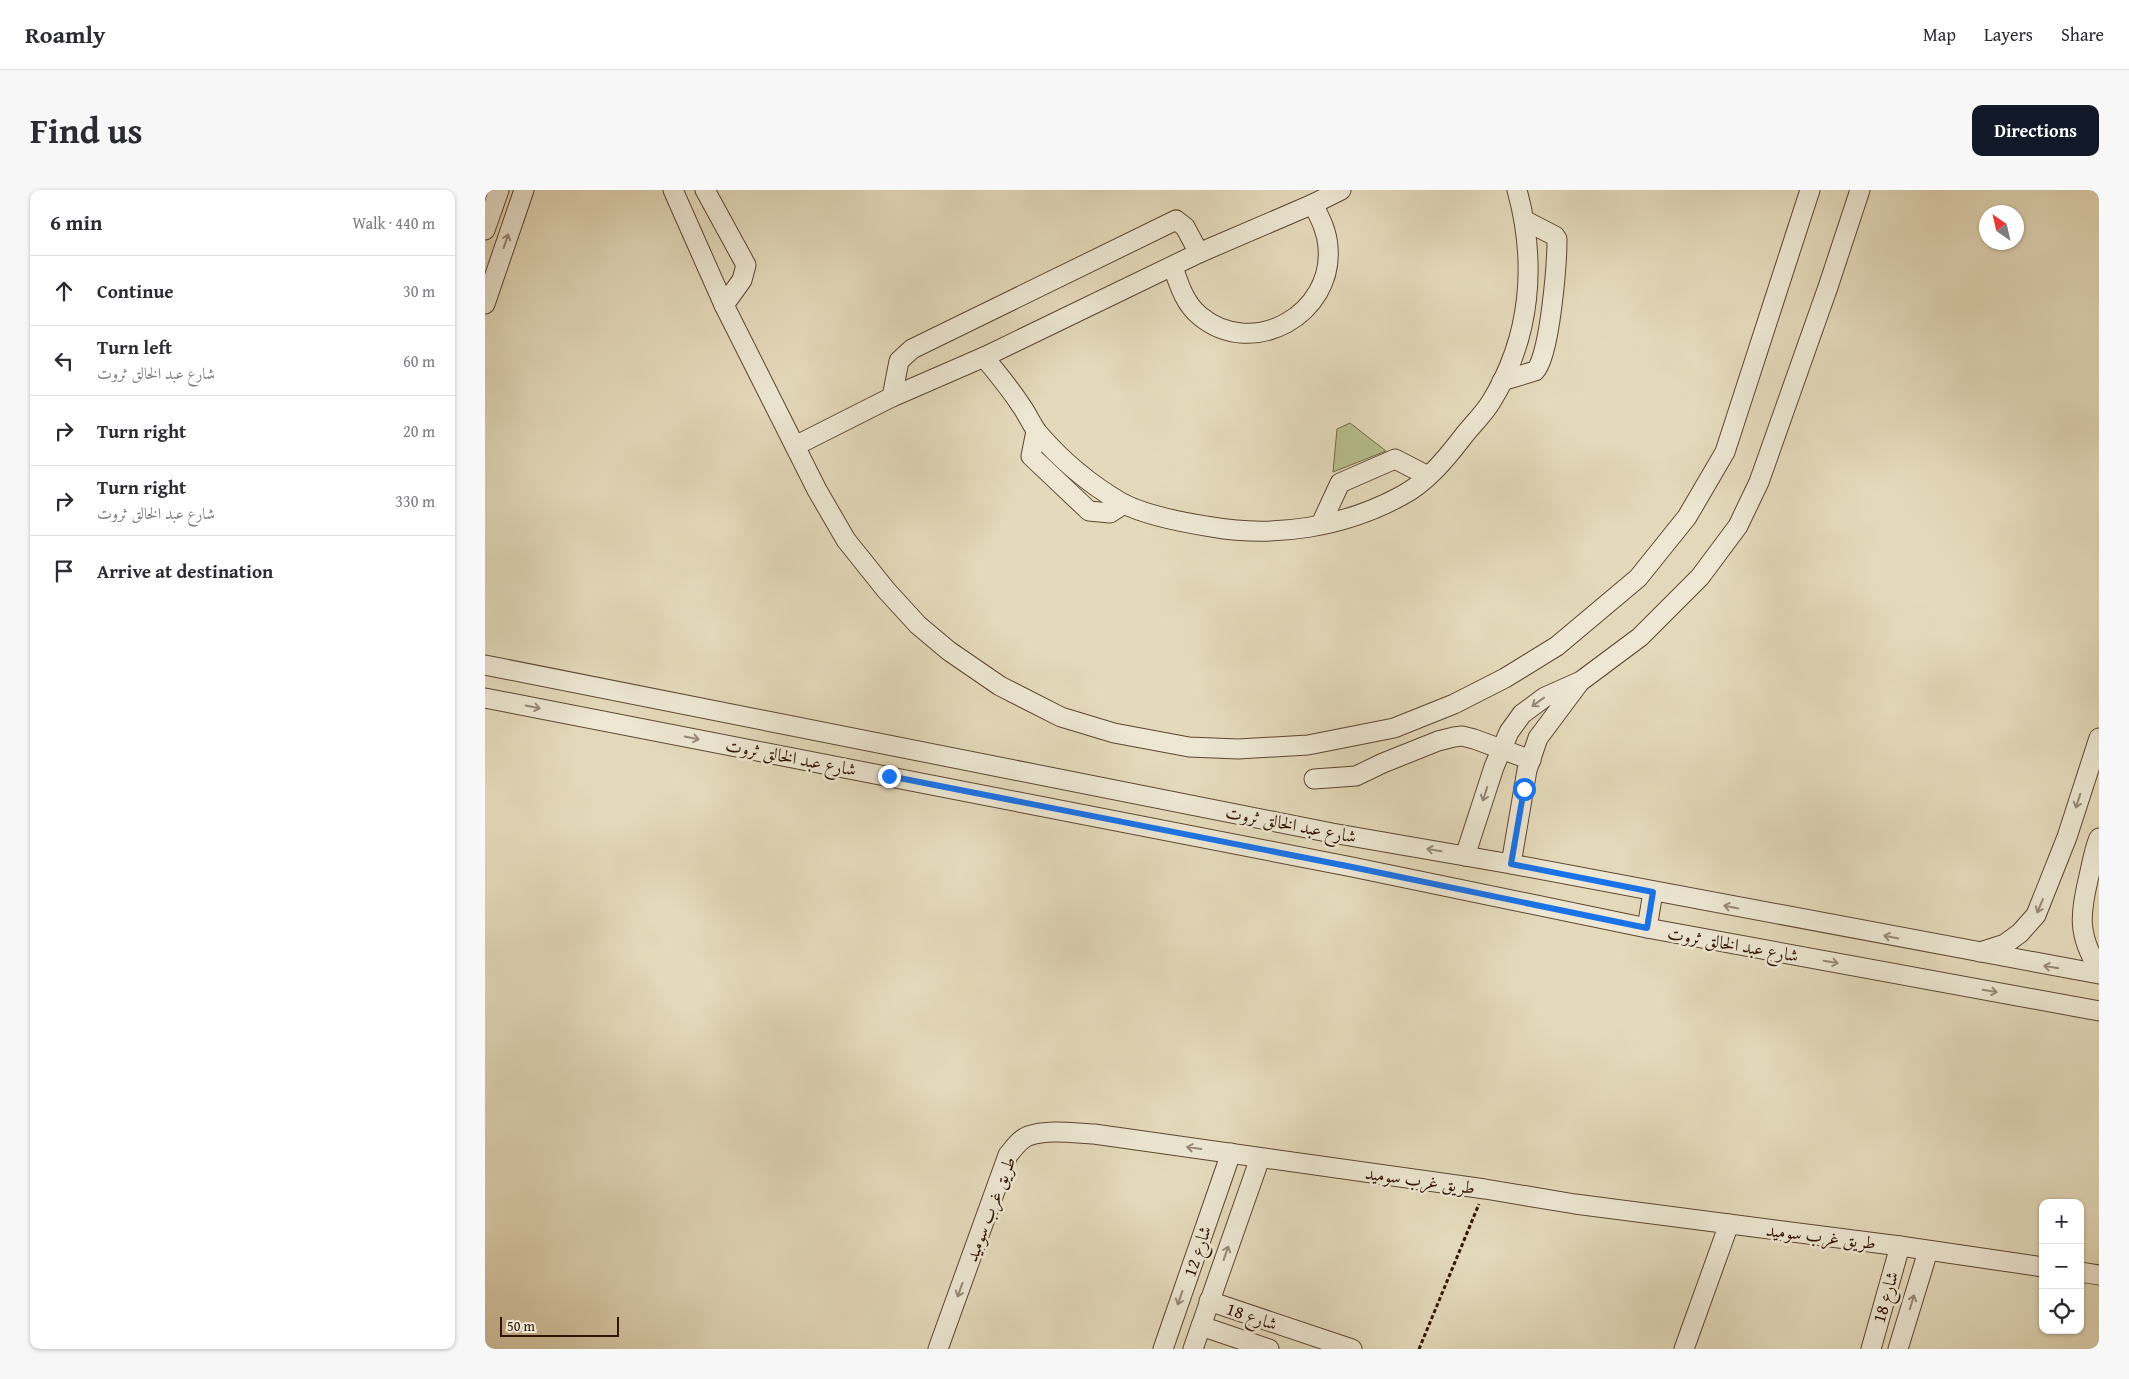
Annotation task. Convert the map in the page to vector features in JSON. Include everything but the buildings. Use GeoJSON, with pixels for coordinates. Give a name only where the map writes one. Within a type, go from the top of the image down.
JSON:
{"type":"FeatureCollection","features":[{"type":"Feature","properties":{"kind":"street"},"geometry":{"type":"LineString","coordinates":[[485,230],[499,190]]}},
{"type":"Feature","properties":{"kind":"street"},"geometry":{"type":"LineString","coordinates":[[485,304],[524,190]]}},
{"type":"Feature","properties":{"kind":"street"},"geometry":{"type":"LineString","coordinates":[[673,190],[724,305],[795,446],[846,540],[917,625],[949,651],[1000,686],[1061,717],[1114,733],[1189,747],[1238,750],[1308,745],[1395,728],[1454,704],[1505,678],[1557,646],[1638,578],[1687,517],[1725,452],[1810,190]]}},
{"type":"Feature","properties":{"kind":"street"},"geometry":{"type":"LineString","coordinates":[[705,190],[746,265],[742,280],[724,305]]}},
{"type":"Feature","properties":{"kind":"street"},"geometry":{"type":"LineString","coordinates":[[795,446],[892,397],[984,357],[1199,253],[1341,190]]}},
{"type":"Feature","properties":{"kind":"street"},"geometry":{"type":"LineString","coordinates":[[984,357],[1021,404],[1037,431],[1061,457],[1092,482],[1124,504],[1179,522],[1238,532],[1295,529],[1348,519],[1402,496],[1429,476],[1490,403],[1502,381],[1519,343],[1529,289],[1526,221],[1517,190]]}},
{"type":"Feature","properties":{"kind":"street"},"geometry":{"type":"LineString","coordinates":[[1511,864],[1531,760],[1538,738],[1581,681],[1646,630],[1699,577],[1738,526],[1759,482],[1860,190]]}},
{"type":"Feature","properties":{"kind":"street"},"geometry":{"type":"LineString","coordinates":[[1173,267],[1182,294],[1200,316],[1225,330],[1253,334],[1281,327],[1305,311],[1321,287],[1328,266],[1329,249],[1326,232],[1313,204]]}},
{"type":"Feature","properties":{"kind":"street"},"geometry":{"type":"LineString","coordinates":[[892,397],[899,361],[911,349],[1176,220],[1185,227],[1199,253]]}},
{"type":"Feature","properties":{"kind":"street"},"geometry":{"type":"LineString","coordinates":[[1502,381],[1535,371],[1538,368],[1545,348],[1557,265],[1557,239],[1555,236],[1526,221]]}},
{"type":"Feature","properties":{"kind":"street"},"geometry":{"type":"LineString","coordinates":[[1037,431],[1031,456],[1089,511],[1110,513],[1124,504]]}},
{"type":"Feature","properties":{"kind":"street"},"geometry":{"type":"LineString","coordinates":[[1321,524],[1340,483],[1395,459],[1429,476]]}},
{"type":"Feature","properties":{"kind":"street","name":"شارع عبد الخالق ثروت"},"geometry":{"type":"LineString","coordinates":[[485,665],[1332,834],[1511,864],[1977,953],[2099,974]]}},
{"type":"Feature","properties":{"kind":"street"},"geometry":{"type":"LineString","coordinates":[[1465,856],[1493,767],[1509,732],[1522,714],[1545,696],[1581,681]]}},
{"type":"Feature","properties":{"kind":"street","name":"شارع عبد الخالق ثروت"},"geometry":{"type":"LineString","coordinates":[[485,698],[1352,867],[1647,928],[2099,1011]]}},
{"type":"Feature","properties":{"kind":"street"},"geometry":{"type":"LineString","coordinates":[[1314,779],[1357,776],[1438,740],[1454,736],[1474,739],[1531,760]]}},
{"type":"Feature","properties":{"kind":"street"},"geometry":{"type":"LineString","coordinates":[[1977,953],[2005,944],[2021,933],[2036,915],[2067,837],[2099,738]]}},
{"type":"Feature","properties":{"kind":"street"},"geometry":{"type":"LineString","coordinates":[[2067,837],[2097,842],[2083,903],[2081,922],[2084,939],[2099,969]]}},
{"type":"Feature","properties":{"kind":"street"},"geometry":{"type":"LineString","coordinates":[[1647,928],[1653,892]]}},
{"type":"Feature","properties":{"kind":"street","name":"طريق غرب سوميد"},"geometry":{"type":"LineString","coordinates":[[939,1349],[1008,1155],[1017,1144],[1027,1137],[1045,1133],[1095,1134],[1485,1189],[1575,1204],[1899,1246],[2039,1266]]}},
{"type":"Feature","properties":{"kind":"street","name":"شارع 12"},"geometry":{"type":"LineString","coordinates":[[1163,1349],[1231,1153]]}},
{"type":"Feature","properties":{"kind":"street","name":"شارع 12"},"geometry":{"type":"LineString","coordinates":[[1193,1349],[1260,1158]]}},
{"type":"Feature","properties":{"kind":"street"},"geometry":{"type":"LineString","coordinates":[[1684,1349],[1729,1224]]}},
{"type":"Feature","properties":{"kind":"street","name":"شارع 18"},"geometry":{"type":"LineString","coordinates":[[1871,1349],[1899,1246]]}},
{"type":"Feature","properties":{"kind":"street","name":"شارع 18"},"geometry":{"type":"LineString","coordinates":[[1898,1349],[1929,1251]]}},
{"type":"Feature","properties":{"kind":"street"},"geometry":{"type":"LineString","coordinates":[[2084,1273],[2099,1275]]}},
{"type":"Feature","properties":{"kind":"street","name":"شارع 18"},"geometry":{"type":"LineString","coordinates":[[1209,1301],[1352,1349]]}},
{"type":"Feature","properties":{"kind":"street","name":"شارع 18"},"geometry":{"type":"LineString","coordinates":[[1201,1326],[1269,1349]]}},
{"type":"Feature","properties":{"kind":"path"},"geometry":{"type":"LineString","coordinates":[[1419,1349],[1485,1189]]}},
{"type":"Feature","properties":{"kind":"green space"},"geometry":{"type":"Polygon","coordinates":[[[1350,423],[1386,451],[1333,472],[1337,429],[1350,423]]]}},
{"type":"Feature","properties":{"kind":"route"},"geometry":{"type":"LineString","coordinates":[[889,776],[1352,867],[1647,928],[1653,892],[1511,864],[1524,789]]}}]}
